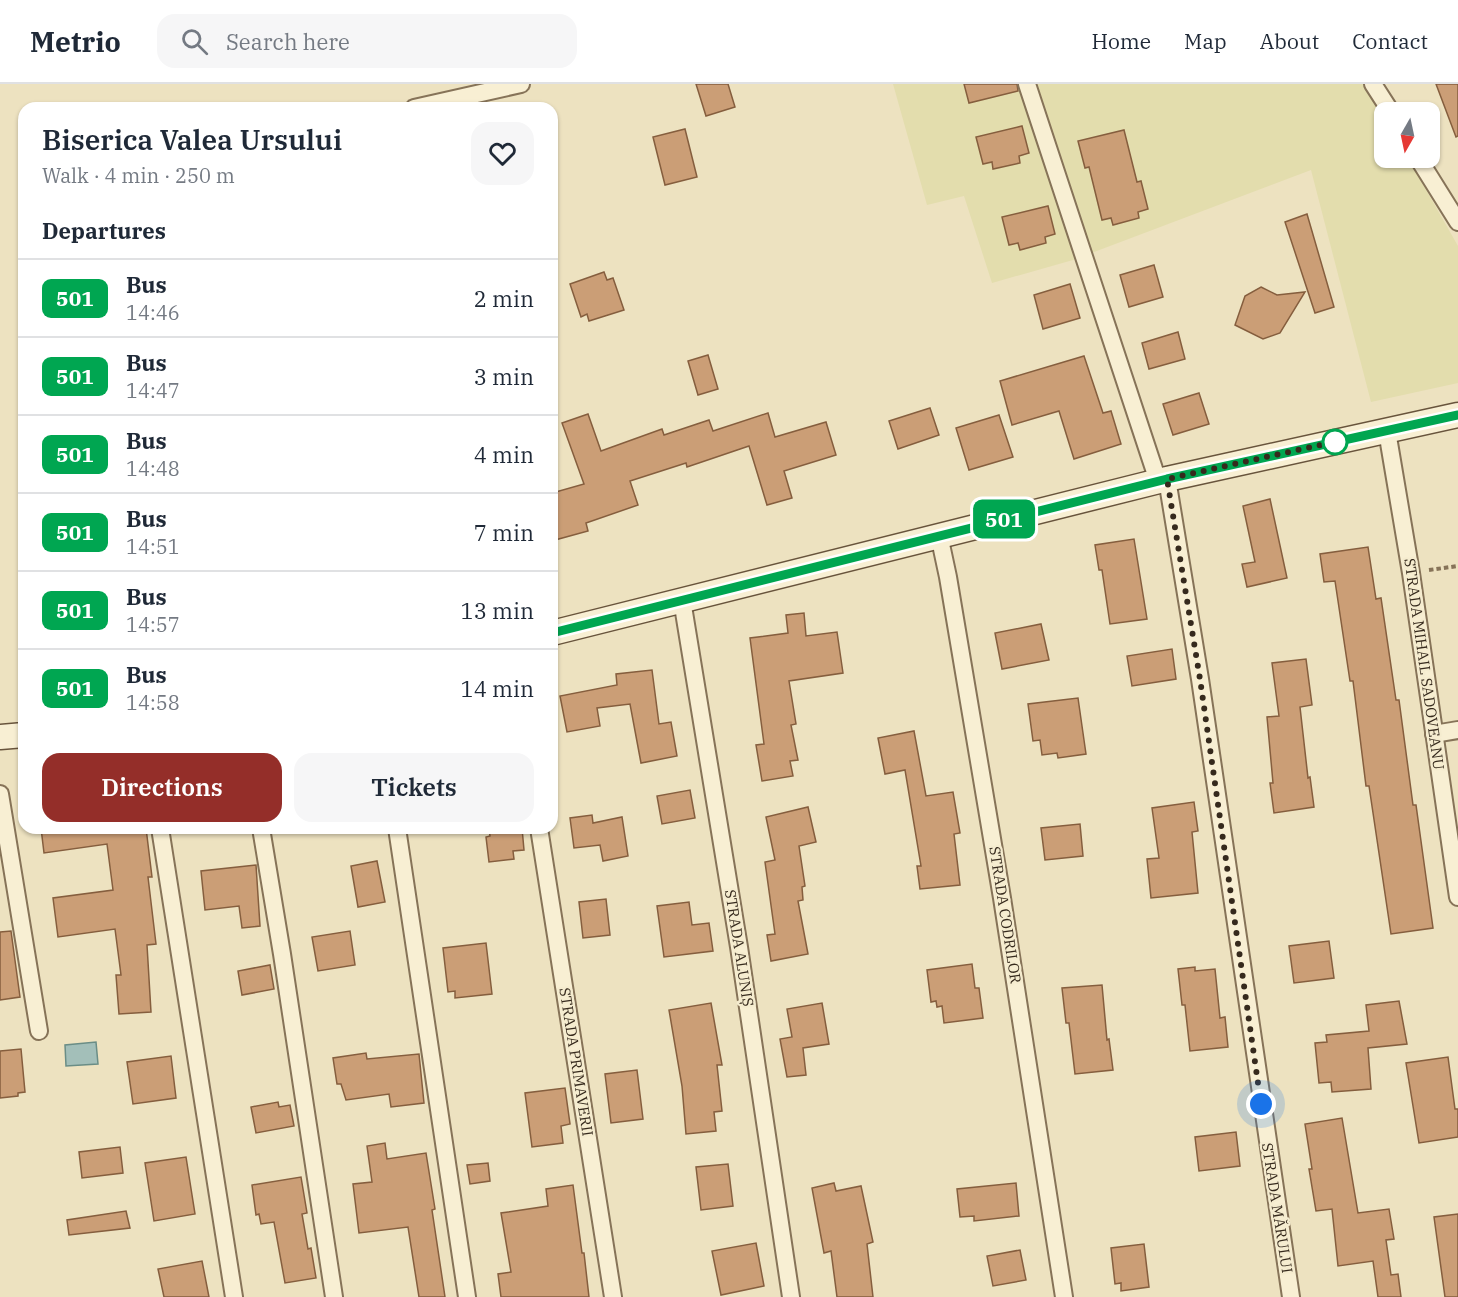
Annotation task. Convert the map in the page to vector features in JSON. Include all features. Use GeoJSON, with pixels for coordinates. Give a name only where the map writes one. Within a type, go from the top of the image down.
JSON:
{"type":"FeatureCollection","features":[{"type":"Feature","properties":{"kind":"main road"},"geometry":{"type":"LineString","coordinates":[[558,631],[1162,480],[1458,415]]}},
{"type":"Feature","properties":{"kind":"main road"},"geometry":{"type":"LineString","coordinates":[[0,737],[18,736]]}},
{"type":"Feature","properties":{"kind":"street"},"geometry":{"type":"LineString","coordinates":[[441,102],[521,84]]}},
{"type":"Feature","properties":{"kind":"street","name":"STRADA MĂRULUI"},"geometry":{"type":"LineString","coordinates":[[1027,84],[1162,480],[1200,679],[1291,1297]]}},
{"type":"Feature","properties":{"kind":"street"},"geometry":{"type":"LineString","coordinates":[[1373,84],[1385,102]]}},
{"type":"Feature","properties":{"kind":"street"},"geometry":{"type":"LineString","coordinates":[[1424,168],[1458,222]]}},
{"type":"Feature","properties":{"kind":"street","name":"STRADA MIHAIL SADOVEANU"},"geometry":{"type":"LineString","coordinates":[[1387,430],[1411,573],[1458,897]]}},
{"type":"Feature","properties":{"kind":"street","name":"STRADA CODRILOR"},"geometry":{"type":"LineString","coordinates":[[939,535],[1002,898],[1064,1297]]}},
{"type":"Feature","properties":{"kind":"street","name":"STRADA ALUNIȘ"},"geometry":{"type":"LineString","coordinates":[[682,600],[739,947],[791,1297]]}},
{"type":"Feature","properties":{"kind":"street"},"geometry":{"type":"LineString","coordinates":[[1434,734],[1458,730]]}},
{"type":"Feature","properties":{"kind":"street"},"geometry":{"type":"LineString","coordinates":[[0,794],[39,1031]]}},
{"type":"Feature","properties":{"kind":"street"},"geometry":{"type":"LineString","coordinates":[[161,834],[234,1297]]}},
{"type":"Feature","properties":{"kind":"street"},"geometry":{"type":"LineString","coordinates":[[262,834],[334,1297]]}},
{"type":"Feature","properties":{"kind":"street"},"geometry":{"type":"LineString","coordinates":[[398,834],[467,1297]]}},
{"type":"Feature","properties":{"kind":"street","name":"STRADA PRIMAVERII"},"geometry":{"type":"LineString","coordinates":[[539,834],[613,1297]]}},
{"type":"Feature","properties":{"kind":"path"},"geometry":{"type":"LineString","coordinates":[[1411,573],[1458,566]]}},
{"type":"Feature","properties":{"kind":"shaded area"},"geometry":{"type":"Polygon","coordinates":[[[893,84],[1364,84],[1374,102],[1374,168],[1414,168],[1458,246],[1458,383],[1371,402],[1311,170],[1073,260],[992,283],[964,196],[927,205],[893,84]]]}},
{"type":"Feature","properties":{"kind":"water"},"geometry":{"type":"Polygon","coordinates":[[[96,1042],[98,1064],[66,1066],[65,1045],[96,1042]]]}},
{"type":"Feature","properties":{"kind":"building"},"geometry":{"type":"Polygon","coordinates":[[[696,84],[728,84],[735,107],[706,116],[696,84]]]}},
{"type":"Feature","properties":{"kind":"building"},"geometry":{"type":"Polygon","coordinates":[[[964,84],[1017,84],[1018,91],[969,103],[964,84]]]}},
{"type":"Feature","properties":{"kind":"building"},"geometry":{"type":"Polygon","coordinates":[[[1436,84],[1458,84],[1458,136],[1456,137],[1436,84]]]}},
{"type":"Feature","properties":{"kind":"building"},"geometry":{"type":"Polygon","coordinates":[[[1022,126],[1029,153],[1019,156],[1020,163],[993,169],[992,162],[983,164],[976,137],[1022,126]]]}},
{"type":"Feature","properties":{"kind":"building"},"geometry":{"type":"Polygon","coordinates":[[[685,129],[697,177],[665,185],[653,137],[685,129]]]}},
{"type":"Feature","properties":{"kind":"building"},"geometry":{"type":"Polygon","coordinates":[[[1124,130],[1137,182],[1141,181],[1148,209],[1138,212],[1139,218],[1113,225],[1111,218],[1102,220],[1089,167],[1085,168],[1078,141],[1124,130]]]}},
{"type":"Feature","properties":{"kind":"building"},"geometry":{"type":"Polygon","coordinates":[[[1048,206],[1055,234],[1045,237],[1046,243],[1020,250],[1018,243],[1009,245],[1002,217],[1048,206]]]}},
{"type":"Feature","properties":{"kind":"building"},"geometry":{"type":"Polygon","coordinates":[[[1307,214],[1334,307],[1315,313],[1285,222],[1307,214]]]}},
{"type":"Feature","properties":{"kind":"building"},"geometry":{"type":"Polygon","coordinates":[[[1154,265],[1163,297],[1129,307],[1120,275],[1154,265]]]}},
{"type":"Feature","properties":{"kind":"building"},"geometry":{"type":"Polygon","coordinates":[[[604,272],[607,280],[613,278],[624,310],[589,321],[587,314],[581,317],[570,284],[604,272]]]}},
{"type":"Feature","properties":{"kind":"building"},"geometry":{"type":"Polygon","coordinates":[[[1070,284],[1080,318],[1043,329],[1034,295],[1070,284]]]}},
{"type":"Feature","properties":{"kind":"building"},"geometry":{"type":"Polygon","coordinates":[[[1261,287],[1277,295],[1305,292],[1280,333],[1263,339],[1235,325],[1245,296],[1261,287]]]}},
{"type":"Feature","properties":{"kind":"building"},"geometry":{"type":"Polygon","coordinates":[[[1178,332],[1185,359],[1149,369],[1142,343],[1178,332]]]}},
{"type":"Feature","properties":{"kind":"building"},"geometry":{"type":"Polygon","coordinates":[[[708,355],[718,389],[698,395],[688,361],[708,355]]]}},
{"type":"Feature","properties":{"kind":"building"},"geometry":{"type":"Polygon","coordinates":[[[1084,356],[1103,413],[1111,411],[1121,444],[1074,459],[1059,411],[1012,425],[1000,381],[1084,356]]]}},
{"type":"Feature","properties":{"kind":"building"},"geometry":{"type":"Polygon","coordinates":[[[1199,393],[1209,424],[1173,435],[1163,404],[1199,393]]]}},
{"type":"Feature","properties":{"kind":"building"},"geometry":{"type":"Polygon","coordinates":[[[930,408],[939,435],[898,449],[889,421],[930,408]]]}},
{"type":"Feature","properties":{"kind":"building"},"geometry":{"type":"Polygon","coordinates":[[[768,413],[775,437],[826,422],[836,455],[784,471],[792,498],[767,505],[749,446],[687,467],[686,463],[630,481],[638,505],[586,523],[588,531],[558,539],[558,491],[584,484],[562,423],[588,414],[601,451],[662,429],[664,435],[709,420],[713,431],[768,413]]]}},
{"type":"Feature","properties":{"kind":"building"},"geometry":{"type":"Polygon","coordinates":[[[999,415],[1013,457],[969,470],[956,428],[999,415]]]}},
{"type":"Feature","properties":{"kind":"building"},"geometry":{"type":"Polygon","coordinates":[[[1270,499],[1287,578],[1247,587],[1242,564],[1255,562],[1243,506],[1270,499]]]}},
{"type":"Feature","properties":{"kind":"building"},"geometry":{"type":"Polygon","coordinates":[[[1134,539],[1147,619],[1110,624],[1102,570],[1099,570],[1095,545],[1134,539]]]}},
{"type":"Feature","properties":{"kind":"building"},"geometry":{"type":"Polygon","coordinates":[[[1368,547],[1376,599],[1381,598],[1396,700],[1399,700],[1433,928],[1391,934],[1369,786],[1366,786],[1353,681],[1350,681],[1335,581],[1324,582],[1320,554],[1368,547]]]}},
{"type":"Feature","properties":{"kind":"building"},"geometry":{"type":"Polygon","coordinates":[[[804,613],[806,636],[837,632],[843,673],[789,681],[796,724],[791,725],[798,760],[790,761],[793,776],[762,781],[756,745],[764,744],[750,638],[788,633],[786,615],[804,613]]]}},
{"type":"Feature","properties":{"kind":"building"},"geometry":{"type":"Polygon","coordinates":[[[1041,624],[1049,660],[1002,669],[995,633],[1041,624]]]}},
{"type":"Feature","properties":{"kind":"building"},"geometry":{"type":"Polygon","coordinates":[[[1172,649],[1176,679],[1132,686],[1127,656],[1172,649]]]}},
{"type":"Feature","properties":{"kind":"building"},"geometry":{"type":"Polygon","coordinates":[[[1306,659],[1312,705],[1300,707],[1308,778],[1310,777],[1314,807],[1274,813],[1270,783],[1273,783],[1267,717],[1279,716],[1272,663],[1306,659]]]}},
{"type":"Feature","properties":{"kind":"building"},"geometry":{"type":"Polygon","coordinates":[[[652,670],[659,724],[671,722],[677,756],[641,763],[630,704],[597,708],[600,726],[567,732],[560,696],[617,685],[616,674],[652,670]]]}},
{"type":"Feature","properties":{"kind":"building"},"geometry":{"type":"Polygon","coordinates":[[[1078,698],[1086,754],[1058,758],[1057,753],[1042,755],[1040,740],[1033,741],[1028,704],[1078,698]]]}},
{"type":"Feature","properties":{"kind":"building"},"geometry":{"type":"Polygon","coordinates":[[[914,731],[926,796],[953,792],[960,833],[954,834],[960,885],[920,889],[917,866],[921,866],[905,770],[885,774],[878,738],[914,731]]]}},
{"type":"Feature","properties":{"kind":"building"},"geometry":{"type":"Polygon","coordinates":[[[690,790],[695,818],[662,824],[657,796],[690,790]]]}},
{"type":"Feature","properties":{"kind":"building"},"geometry":{"type":"Polygon","coordinates":[[[1194,802],[1198,831],[1192,832],[1198,893],[1151,898],[1147,859],[1159,858],[1152,808],[1194,802]]]}},
{"type":"Feature","properties":{"kind":"building"},"geometry":{"type":"Polygon","coordinates":[[[808,807],[816,842],[799,846],[805,886],[802,887],[803,900],[798,901],[808,954],[771,961],[767,935],[775,934],[765,862],[775,860],[766,817],[808,807]]]}},
{"type":"Feature","properties":{"kind":"building"},"geometry":{"type":"Polygon","coordinates":[[[592,815],[593,823],[622,817],[628,856],[603,861],[600,845],[574,848],[570,818],[592,815]]]}},
{"type":"Feature","properties":{"kind":"building"},"geometry":{"type":"Polygon","coordinates":[[[1080,824],[1083,856],[1045,860],[1041,828],[1080,824]]]}},
{"type":"Feature","properties":{"kind":"building"},"geometry":{"type":"Polygon","coordinates":[[[42,834],[147,834],[152,877],[148,877],[156,944],[147,945],[151,1012],[119,1014],[116,975],[121,975],[115,929],[58,937],[53,898],[113,890],[107,844],[44,853],[42,834]]]}},
{"type":"Feature","properties":{"kind":"building"},"geometry":{"type":"Polygon","coordinates":[[[490,834],[523,834],[524,850],[513,851],[514,859],[489,862],[486,837],[490,834]]]}},
{"type":"Feature","properties":{"kind":"building"},"geometry":{"type":"Polygon","coordinates":[[[377,861],[385,902],[358,907],[351,866],[377,861]]]}},
{"type":"Feature","properties":{"kind":"building"},"geometry":{"type":"Polygon","coordinates":[[[256,865],[260,926],[242,928],[239,906],[205,910],[201,871],[256,865]]]}},
{"type":"Feature","properties":{"kind":"building"},"geometry":{"type":"Polygon","coordinates":[[[606,899],[610,935],[583,938],[579,902],[606,899]]]}},
{"type":"Feature","properties":{"kind":"building"},"geometry":{"type":"Polygon","coordinates":[[[689,902],[692,925],[709,923],[713,951],[664,957],[657,906],[689,902]]]}},
{"type":"Feature","properties":{"kind":"building"},"geometry":{"type":"Polygon","coordinates":[[[11,931],[20,997],[0,1000],[0,932],[11,931]]]}},
{"type":"Feature","properties":{"kind":"building"},"geometry":{"type":"Polygon","coordinates":[[[350,931],[355,965],[318,971],[312,937],[350,931]]]}},
{"type":"Feature","properties":{"kind":"building"},"geometry":{"type":"Polygon","coordinates":[[[1329,941],[1334,978],[1294,983],[1289,946],[1329,941]]]}},
{"type":"Feature","properties":{"kind":"building"},"geometry":{"type":"Polygon","coordinates":[[[486,943],[492,994],[455,998],[455,991],[448,992],[443,948],[486,943]]]}},
{"type":"Feature","properties":{"kind":"building"},"geometry":{"type":"Polygon","coordinates":[[[972,964],[975,988],[979,988],[983,1018],[944,1023],[942,1006],[937,1007],[936,1001],[931,1002],[927,970],[972,964]]]}},
{"type":"Feature","properties":{"kind":"building"},"geometry":{"type":"Polygon","coordinates":[[[270,965],[274,989],[242,995],[238,971],[270,965]]]}},
{"type":"Feature","properties":{"kind":"building"},"geometry":{"type":"Polygon","coordinates":[[[1195,967],[1195,971],[1215,969],[1220,1018],[1225,1017],[1228,1047],[1190,1051],[1178,969],[1195,967]]]}},
{"type":"Feature","properties":{"kind":"building"},"geometry":{"type":"Polygon","coordinates":[[[1102,985],[1107,1040],[1109,1039],[1113,1070],[1075,1074],[1062,988],[1102,985]]]}},
{"type":"Feature","properties":{"kind":"building"},"geometry":{"type":"Polygon","coordinates":[[[1399,1001],[1407,1044],[1368,1048],[1371,1089],[1332,1092],[1331,1082],[1319,1083],[1315,1043],[1327,1042],[1326,1035],[1369,1031],[1366,1005],[1399,1001]]]}},
{"type":"Feature","properties":{"kind":"building"},"geometry":{"type":"Polygon","coordinates":[[[711,1003],[722,1065],[717,1065],[722,1111],[714,1112],[716,1131],[686,1134],[682,1086],[669,1010],[711,1003]]]}},
{"type":"Feature","properties":{"kind":"building"},"geometry":{"type":"Polygon","coordinates":[[[822,1003],[829,1044],[803,1048],[806,1075],[787,1077],[780,1039],[792,1037],[787,1009],[822,1003]]]}},
{"type":"Feature","properties":{"kind":"building"},"geometry":{"type":"Polygon","coordinates":[[[21,1049],[25,1092],[18,1093],[18,1096],[0,1098],[0,1051],[21,1049]]]}},
{"type":"Feature","properties":{"kind":"building"},"geometry":{"type":"Polygon","coordinates":[[[366,1053],[367,1059],[419,1054],[424,1103],[391,1107],[389,1094],[346,1100],[341,1084],[337,1084],[333,1058],[366,1053]]]}},
{"type":"Feature","properties":{"kind":"building"},"geometry":{"type":"Polygon","coordinates":[[[171,1056],[176,1098],[133,1104],[127,1062],[171,1056]]]}},
{"type":"Feature","properties":{"kind":"building"},"geometry":{"type":"Polygon","coordinates":[[[1448,1057],[1455,1109],[1458,1109],[1458,1137],[1419,1143],[1406,1063],[1448,1057]]]}},
{"type":"Feature","properties":{"kind":"building"},"geometry":{"type":"Polygon","coordinates":[[[637,1070],[643,1119],[611,1123],[605,1074],[637,1070]]]}},
{"type":"Feature","properties":{"kind":"building"},"geometry":{"type":"Polygon","coordinates":[[[565,1088],[570,1124],[561,1126],[563,1143],[532,1147],[525,1093],[565,1088]]]}},
{"type":"Feature","properties":{"kind":"building"},"geometry":{"type":"Polygon","coordinates":[[[278,1102],[279,1107],[290,1105],[294,1126],[256,1133],[251,1107],[278,1102]]]}},
{"type":"Feature","properties":{"kind":"building"},"geometry":{"type":"Polygon","coordinates":[[[1342,1118],[1358,1213],[1389,1209],[1394,1239],[1386,1240],[1391,1275],[1398,1274],[1401,1297],[1378,1297],[1373,1261],[1338,1266],[1332,1209],[1316,1211],[1305,1124],[1342,1118]]]}},
{"type":"Feature","properties":{"kind":"building"},"geometry":{"type":"Polygon","coordinates":[[[1236,1132],[1240,1166],[1199,1171],[1195,1137],[1236,1132]]]}},
{"type":"Feature","properties":{"kind":"building"},"geometry":{"type":"Polygon","coordinates":[[[385,1143],[387,1159],[426,1153],[445,1297],[419,1297],[408,1227],[359,1233],[353,1184],[372,1182],[367,1146],[385,1143]]]}},
{"type":"Feature","properties":{"kind":"building"},"geometry":{"type":"Polygon","coordinates":[[[120,1147],[123,1173],[82,1178],[79,1152],[120,1147]]]}},
{"type":"Feature","properties":{"kind":"building"},"geometry":{"type":"Polygon","coordinates":[[[186,1157],[195,1214],[154,1221],[145,1163],[186,1157]]]}},
{"type":"Feature","properties":{"kind":"building"},"geometry":{"type":"Polygon","coordinates":[[[488,1163],[490,1181],[470,1184],[467,1165],[488,1163]]]}},
{"type":"Feature","properties":{"kind":"building"},"geometry":{"type":"Polygon","coordinates":[[[728,1164],[733,1206],[701,1210],[696,1167],[728,1164]]]}},
{"type":"Feature","properties":{"kind":"building"},"geometry":{"type":"Polygon","coordinates":[[[301,1177],[307,1213],[302,1214],[316,1278],[285,1283],[274,1222],[261,1224],[259,1214],[256,1215],[252,1185],[301,1177]]]}},
{"type":"Feature","properties":{"kind":"building"},"geometry":{"type":"Polygon","coordinates":[[[834,1183],[836,1191],[861,1186],[873,1242],[867,1244],[873,1297],[837,1297],[831,1251],[824,1253],[812,1188],[834,1183]]]}},
{"type":"Feature","properties":{"kind":"building"},"geometry":{"type":"Polygon","coordinates":[[[1016,1183],[1019,1216],[974,1221],[974,1216],[960,1217],[957,1189],[1016,1183]]]}},
{"type":"Feature","properties":{"kind":"building"},"geometry":{"type":"Polygon","coordinates":[[[573,1185],[589,1297],[501,1297],[498,1274],[511,1272],[501,1213],[548,1206],[546,1189],[573,1185]]]}},
{"type":"Feature","properties":{"kind":"building"},"geometry":{"type":"Polygon","coordinates":[[[126,1211],[130,1228],[69,1235],[67,1220],[126,1211]]]}},
{"type":"Feature","properties":{"kind":"building"},"geometry":{"type":"Polygon","coordinates":[[[1458,1214],[1458,1297],[1445,1297],[1434,1217],[1458,1214]]]}},
{"type":"Feature","properties":{"kind":"building"},"geometry":{"type":"Polygon","coordinates":[[[756,1243],[764,1286],[721,1295],[712,1251],[756,1243]]]}},
{"type":"Feature","properties":{"kind":"building"},"geometry":{"type":"Polygon","coordinates":[[[1144,1244],[1149,1287],[1121,1291],[1121,1283],[1115,1284],[1111,1248],[1144,1244]]]}},
{"type":"Feature","properties":{"kind":"building"},"geometry":{"type":"Polygon","coordinates":[[[1020,1250],[1026,1280],[993,1286],[987,1256],[1020,1250]]]}},
{"type":"Feature","properties":{"kind":"building"},"geometry":{"type":"Polygon","coordinates":[[[202,1261],[209,1297],[164,1297],[158,1269],[202,1261]]]}},
{"type":"Feature","properties":{"kind":"bus line","name":"501"},"geometry":{"type":"LineString","coordinates":[[558,631],[1167,479],[1458,415]]}},
{"type":"Feature","properties":{"kind":"route"},"geometry":{"type":"LineString","coordinates":[[1261,1104],[1200,679],[1167,479],[1343,440],[1335,442]]}}]}
